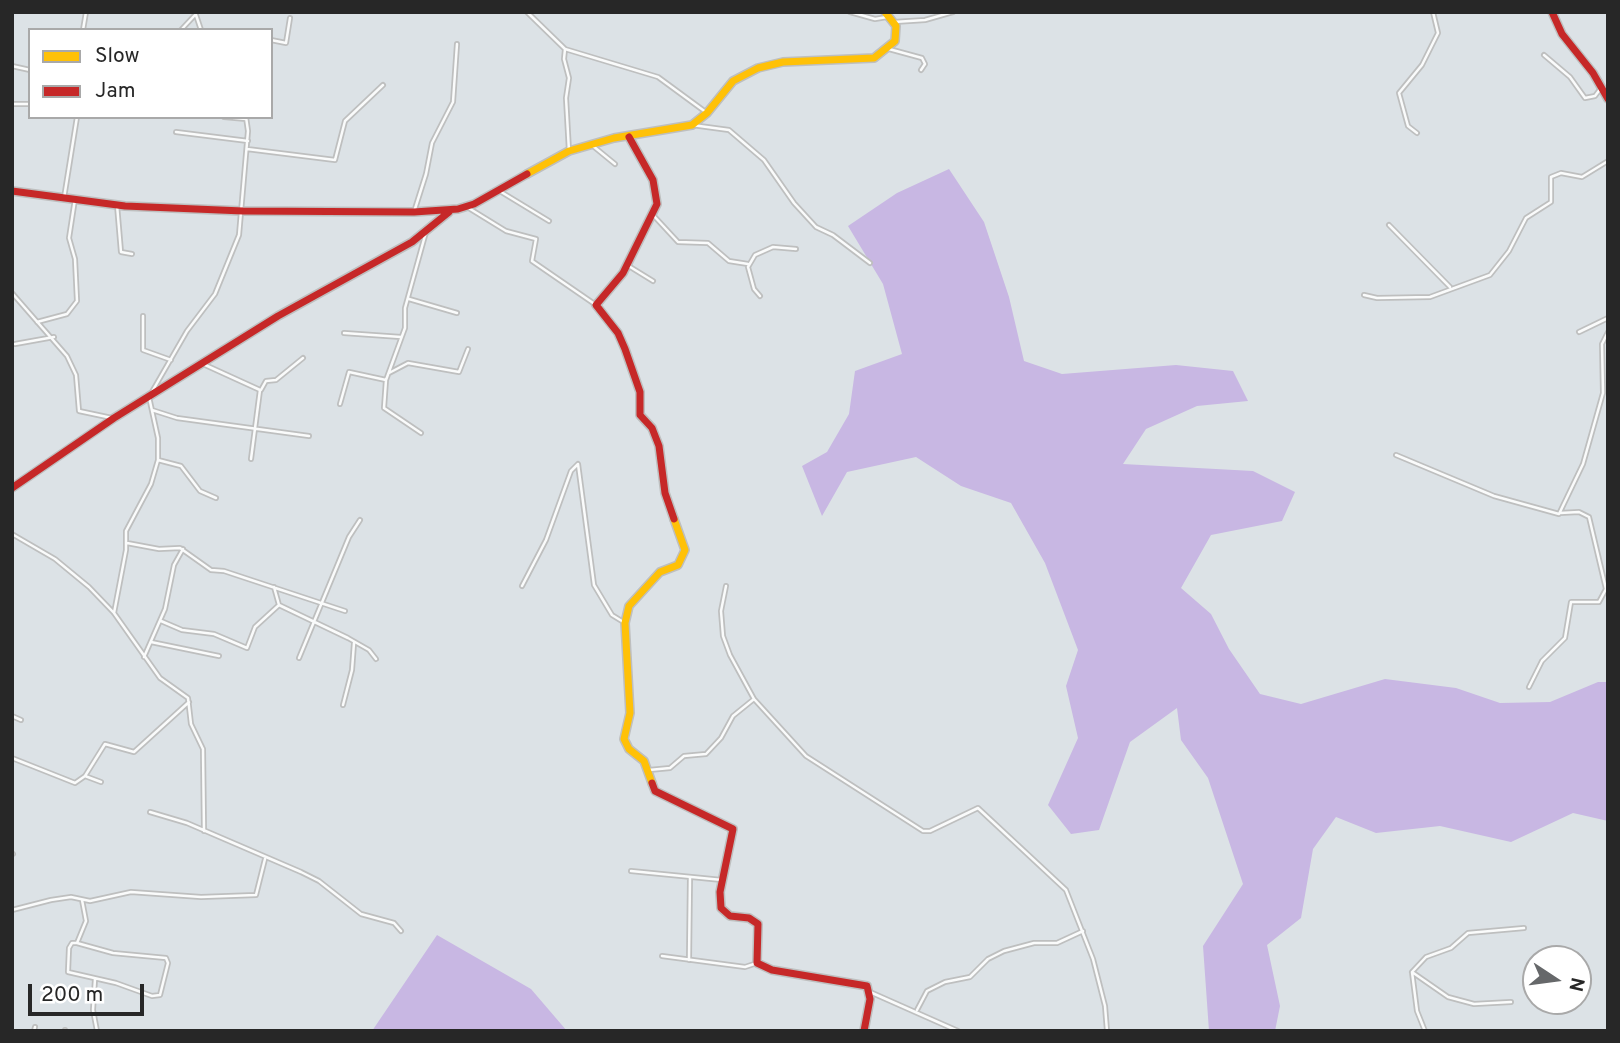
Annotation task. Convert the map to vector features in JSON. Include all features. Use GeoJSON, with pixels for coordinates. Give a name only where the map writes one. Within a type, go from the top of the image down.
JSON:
{"type":"FeatureCollection","features":[{"type":"Feature","properties":{"kind":"street"},"geometry":{"type":"LineString","coordinates":[[527,12],[565,49],[658,77],[707,113]]}},
{"type":"Feature","properties":{"kind":"street"},"geometry":{"type":"LineString","coordinates":[[850,12],[878,19],[890,17]]}},
{"type":"Feature","properties":{"kind":"street"},"geometry":{"type":"LineString","coordinates":[[936,17],[940,12]]}},
{"type":"Feature","properties":{"kind":"street"},"geometry":{"type":"LineString","coordinates":[[890,17],[898,24],[953,12]]}},
{"type":"Feature","properties":{"kind":"street"},"geometry":{"type":"LineString","coordinates":[[1417,133],[1408,126],[1399,93],[1422,65],[1438,33],[1433,12]]}},
{"type":"Feature","properties":{"kind":"street"},"geometry":{"type":"LineString","coordinates":[[1552,12],[1562,34],[1608,99]]}},
{"type":"Feature","properties":{"kind":"street"},"geometry":{"type":"LineString","coordinates":[[183,28],[195,14]]}},
{"type":"Feature","properties":{"kind":"street"},"geometry":{"type":"LineString","coordinates":[[692,125],[707,113],[733,81],[758,68],[783,62],[866,60],[889,49],[895,41],[890,17]]}},
{"type":"Feature","properties":{"kind":"street"},"geometry":{"type":"LineString","coordinates":[[273,40],[286,43],[290,18]]}},
{"type":"Feature","properties":{"kind":"street"},"geometry":{"type":"LineString","coordinates":[[414,212],[432,143],[453,102],[457,44]]}},
{"type":"Feature","properties":{"kind":"street"},"geometry":{"type":"LineString","coordinates":[[565,49],[564,59],[569,78],[566,98],[569,151]]}},
{"type":"Feature","properties":{"kind":"street"},"geometry":{"type":"LineString","coordinates":[[889,49],[922,58],[925,64],[921,70]]}},
{"type":"Feature","properties":{"kind":"street"},"geometry":{"type":"LineString","coordinates":[[1544,55],[1570,77],[1585,98],[1595,96],[1601,88]]}},
{"type":"Feature","properties":{"kind":"street"},"geometry":{"type":"LineString","coordinates":[[247,149],[335,160],[345,121],[383,85]]}},
{"type":"Feature","properties":{"kind":"street"},"geometry":{"type":"LineString","coordinates":[[64,198],[77,119]]}},
{"type":"Feature","properties":{"kind":"street"},"geometry":{"type":"LineString","coordinates":[[114,612],[127,543],[127,528],[151,484],[158,460],[149,397],[187,331],[215,294],[234,249],[243,211],[248,141],[246,119]]}},
{"type":"Feature","properties":{"kind":"street"},"geometry":{"type":"LineString","coordinates":[[12,191],[117,205],[243,211],[450,211],[467,207],[569,151],[590,144],[692,125],[729,130],[764,160],[794,203],[816,227],[833,235],[870,262]]}},
{"type":"Feature","properties":{"kind":"street"},"geometry":{"type":"LineString","coordinates":[[176,132],[248,141]]}},
{"type":"Feature","properties":{"kind":"street"},"geometry":{"type":"LineString","coordinates":[[596,305],[627,265],[657,204],[656,188],[629,137]]}},
{"type":"Feature","properties":{"kind":"street"},"geometry":{"type":"LineString","coordinates":[[590,144],[615,163]]}},
{"type":"Feature","properties":{"kind":"street"},"geometry":{"type":"LineString","coordinates":[[1364,295],[1430,297],[1494,271],[1523,222],[1551,202],[1550,180],[1553,175],[1582,177],[1608,161]]}},
{"type":"Feature","properties":{"kind":"street"},"geometry":{"type":"LineString","coordinates":[[498,190],[549,221]]}},
{"type":"Feature","properties":{"kind":"street"},"geometry":{"type":"LineString","coordinates":[[35,322],[68,314],[77,302],[75,259],[69,238],[75,199]]}},
{"type":"Feature","properties":{"kind":"street"},"geometry":{"type":"LineString","coordinates":[[117,205],[121,252],[132,254]]}},
{"type":"Feature","properties":{"kind":"street"},"geometry":{"type":"LineString","coordinates":[[467,207],[506,231],[536,239],[532,261],[596,305],[618,333],[625,349],[640,392],[640,415],[655,432],[662,455],[665,493],[685,544],[678,565],[660,572],[631,600],[625,623],[626,680],[630,713],[624,738],[629,749],[644,761],[655,791],[733,828],[733,841],[722,880],[720,900],[724,913],[748,918],[758,924],[758,963]]}},
{"type":"Feature","properties":{"kind":"street"},"geometry":{"type":"LineString","coordinates":[[12,488],[114,418],[278,316],[427,231],[450,211]]}},
{"type":"Feature","properties":{"kind":"street"},"geometry":{"type":"LineString","coordinates":[[653,215],[678,242],[708,243],[729,261],[748,264]]}},
{"type":"Feature","properties":{"kind":"street"},"geometry":{"type":"LineString","coordinates":[[1389,225],[1451,288]]}},
{"type":"Feature","properties":{"kind":"street"},"geometry":{"type":"LineString","coordinates":[[421,433],[385,411],[386,380],[401,337],[427,231]]}},
{"type":"Feature","properties":{"kind":"street"},"geometry":{"type":"LineString","coordinates":[[760,296],[751,282],[748,264],[766,248],[796,249]]}},
{"type":"Feature","properties":{"kind":"street"},"geometry":{"type":"LineString","coordinates":[[627,265],[653,281]]}},
{"type":"Feature","properties":{"kind":"street"},"geometry":{"type":"LineString","coordinates":[[12,293],[35,322],[54,337],[76,375],[79,411],[114,418]]}},
{"type":"Feature","properties":{"kind":"street"},"geometry":{"type":"LineString","coordinates":[[409,299],[457,313]]}},
{"type":"Feature","properties":{"kind":"street"},"geometry":{"type":"LineString","coordinates":[[143,316],[143,350],[172,360]]}},
{"type":"Feature","properties":{"kind":"street"},"geometry":{"type":"LineString","coordinates":[[1579,332],[1608,318]]}},
{"type":"Feature","properties":{"kind":"street"},"geometry":{"type":"LineString","coordinates":[[1560,513],[1583,464],[1603,393],[1602,344],[1608,332]]}},
{"type":"Feature","properties":{"kind":"street"},"geometry":{"type":"LineString","coordinates":[[344,333],[401,337]]}},
{"type":"Feature","properties":{"kind":"street"},"geometry":{"type":"LineString","coordinates":[[15,344],[54,337]]}},
{"type":"Feature","properties":{"kind":"street"},"geometry":{"type":"LineString","coordinates":[[389,373],[408,363],[459,372],[468,349]]}},
{"type":"Feature","properties":{"kind":"street"},"geometry":{"type":"LineString","coordinates":[[251,459],[254,427],[261,391],[266,381],[276,380],[303,358]]}},
{"type":"Feature","properties":{"kind":"street"},"geometry":{"type":"LineString","coordinates":[[203,364],[261,391]]}},
{"type":"Feature","properties":{"kind":"street"},"geometry":{"type":"LineString","coordinates":[[340,404],[349,372],[386,380]]}},
{"type":"Feature","properties":{"kind":"street"},"geometry":{"type":"LineString","coordinates":[[152,410],[177,418],[309,436]]}},
{"type":"Feature","properties":{"kind":"street"},"geometry":{"type":"LineString","coordinates":[[1395,455],[1494,496],[1560,513],[1579,512],[1589,517],[1606,589],[1599,602],[1572,602],[1564,638],[1542,661],[1529,687]]}},
{"type":"Feature","properties":{"kind":"street"},"geometry":{"type":"LineString","coordinates":[[158,460],[181,466],[200,491],[216,498]]}},
{"type":"Feature","properties":{"kind":"street"},"geometry":{"type":"LineString","coordinates":[[522,586],[541,550],[571,471],[578,464],[594,585],[612,615],[625,623]]}},
{"type":"Feature","properties":{"kind":"street"},"geometry":{"type":"LineString","coordinates":[[299,657],[349,537],[360,520]]}},
{"type":"Feature","properties":{"kind":"street"},"geometry":{"type":"LineString","coordinates":[[12,534],[61,563],[114,612],[166,684],[189,702],[191,724],[203,749],[204,831]]}},
{"type":"Feature","properties":{"kind":"street"},"geometry":{"type":"LineString","coordinates":[[127,543],[159,549],[183,549],[211,570],[323,601],[345,611]]}},
{"type":"Feature","properties":{"kind":"street"},"geometry":{"type":"LineString","coordinates":[[144,657],[161,621],[172,572],[183,549]]}},
{"type":"Feature","properties":{"kind":"street"},"geometry":{"type":"LineString","coordinates":[[726,586],[721,611],[723,636],[730,655],[754,699],[806,756],[923,831],[930,831],[978,808],[1066,890],[1083,932],[1105,1006],[1107,1031]]}},
{"type":"Feature","properties":{"kind":"street"},"geometry":{"type":"LineString","coordinates":[[274,587],[279,605],[354,641],[369,650],[376,659]]}},
{"type":"Feature","properties":{"kind":"street"},"geometry":{"type":"LineString","coordinates":[[161,621],[182,630],[214,635],[247,648],[255,627],[279,605]]}},
{"type":"Feature","properties":{"kind":"street"},"geometry":{"type":"LineString","coordinates":[[343,705],[352,670],[354,641]]}},
{"type":"Feature","properties":{"kind":"street"},"geometry":{"type":"LineString","coordinates":[[151,642],[219,656]]}},
{"type":"Feature","properties":{"kind":"street"},"geometry":{"type":"LineString","coordinates":[[647,770],[663,770],[684,756],[706,754],[721,738],[733,716],[754,699]]}},
{"type":"Feature","properties":{"kind":"street"},"geometry":{"type":"LineString","coordinates":[[12,758],[73,783],[85,776],[105,744],[134,752],[189,702]]}},
{"type":"Feature","properties":{"kind":"street"},"geometry":{"type":"LineString","coordinates":[[12,716],[21,720]]}},
{"type":"Feature","properties":{"kind":"street"},"geometry":{"type":"LineString","coordinates":[[85,776],[101,782]]}},
{"type":"Feature","properties":{"kind":"street"},"geometry":{"type":"LineString","coordinates":[[150,812],[204,831],[320,881],[361,914],[392,922],[401,930]]}},
{"type":"Feature","properties":{"kind":"street"},"geometry":{"type":"LineString","coordinates":[[12,910],[51,900],[71,897],[97,900],[131,892],[201,897],[256,895],[265,859]]}},
{"type":"Feature","properties":{"kind":"street"},"geometry":{"type":"LineString","coordinates":[[631,871],[722,880]]}},
{"type":"Feature","properties":{"kind":"street"},"geometry":{"type":"LineString","coordinates":[[689,960],[690,877]]}},
{"type":"Feature","properties":{"kind":"street"},"geometry":{"type":"LineString","coordinates":[[77,943],[86,921],[82,900]]}},
{"type":"Feature","properties":{"kind":"street"},"geometry":{"type":"LineString","coordinates":[[1412,972],[1426,957],[1451,948],[1468,933],[1524,928]]}},
{"type":"Feature","properties":{"kind":"street"},"geometry":{"type":"LineString","coordinates":[[917,1010],[927,991],[944,982],[970,977],[988,959],[1004,951],[1034,943],[1057,943],[1083,932]]}},
{"type":"Feature","properties":{"kind":"street"},"geometry":{"type":"LineString","coordinates":[[72,943],[77,943],[113,953],[155,955],[168,960],[160,995],[156,997],[68,972],[69,948],[72,943]]}},
{"type":"Feature","properties":{"kind":"street"},"geometry":{"type":"LineString","coordinates":[[663,956],[745,967],[758,963],[772,970],[863,985],[870,992],[917,1010],[958,1031]]}},
{"type":"Feature","properties":{"kind":"street"},"geometry":{"type":"LineString","coordinates":[[1412,972],[1448,997],[1474,1004],[1511,1002]]}},
{"type":"Feature","properties":{"kind":"street"},"geometry":{"type":"LineString","coordinates":[[1412,972],[1417,1011],[1425,1031]]}},
{"type":"Feature","properties":{"kind":"street"},"geometry":{"type":"LineString","coordinates":[[95,979],[93,1010],[97,1031]]}},
{"type":"Feature","properties":{"kind":"street"},"geometry":{"type":"LineString","coordinates":[[864,1031],[870,992]]}},
{"type":"Feature","properties":{"kind":"shaded area"},"geometry":{"type":"Polygon","coordinates":[[[949,169],[984,222],[1009,297],[1024,361],[1062,374],[1176,365],[1233,371],[1248,401],[1197,406],[1146,429],[1123,464],[1253,471],[1295,492],[1282,521],[1211,535],[1181,588],[1211,614],[1229,649],[1260,694],[1301,704],[1385,679],[1456,688],[1500,703],[1550,702],[1598,682],[1608,682],[1608,821],[1573,813],[1511,842],[1440,826],[1376,833],[1336,817],[1313,849],[1301,918],[1267,945],[1280,1006],[1275,1031],[1209,1031],[1203,946],[1243,884],[1208,778],[1181,740],[1177,708],[1130,742],[1099,830],[1071,834],[1048,805],[1078,738],[1066,686],[1078,650],[1045,563],[1011,503],[961,486],[916,457],[847,472],[822,516],[802,466],[827,452],[849,414],[855,371],[902,354],[883,284],[848,226],[897,193],[949,169]]]}},
{"type":"Feature","properties":{"kind":"shaded area"},"geometry":{"type":"Polygon","coordinates":[[[437,935],[531,989],[567,1031],[372,1031],[437,935]]]}},
{"type":"Feature","properties":{"kind":"traffic: slow"},"geometry":{"type":"LineString","coordinates":[[527,174],[569,151],[614,138],[692,125],[707,113],[733,81],[758,68],[783,62],[874,58],[895,41],[896,26],[885,12]]}},
{"type":"Feature","properties":{"kind":"traffic: slow"},"geometry":{"type":"LineString","coordinates":[[652,783],[644,761],[629,749],[624,739],[630,713],[625,623],[629,606],[660,572],[678,565],[685,550],[674,519]]}},
{"type":"Feature","properties":{"kind":"traffic: jam"},"geometry":{"type":"LineString","coordinates":[[1552,12],[1562,34],[1593,73],[1608,99]]}},
{"type":"Feature","properties":{"kind":"traffic: jam"},"geometry":{"type":"LineString","coordinates":[[629,137],[653,180],[657,204],[623,273],[596,305],[618,333],[625,349],[640,392],[640,415],[652,428],[659,446],[665,493],[674,519]]}},
{"type":"Feature","properties":{"kind":"traffic: jam"},"geometry":{"type":"LineString","coordinates":[[12,191],[125,206],[243,211],[414,212],[458,209],[474,204],[527,174]]}},
{"type":"Feature","properties":{"kind":"traffic: jam"},"geometry":{"type":"LineString","coordinates":[[12,488],[114,418],[278,316],[412,242],[449,212]]}},
{"type":"Feature","properties":{"kind":"traffic: jam"},"geometry":{"type":"LineString","coordinates":[[652,783],[655,791],[733,829],[720,892],[721,908],[730,916],[749,918],[758,924],[757,963],[772,970],[867,986],[870,999],[864,1031]]}}]}
